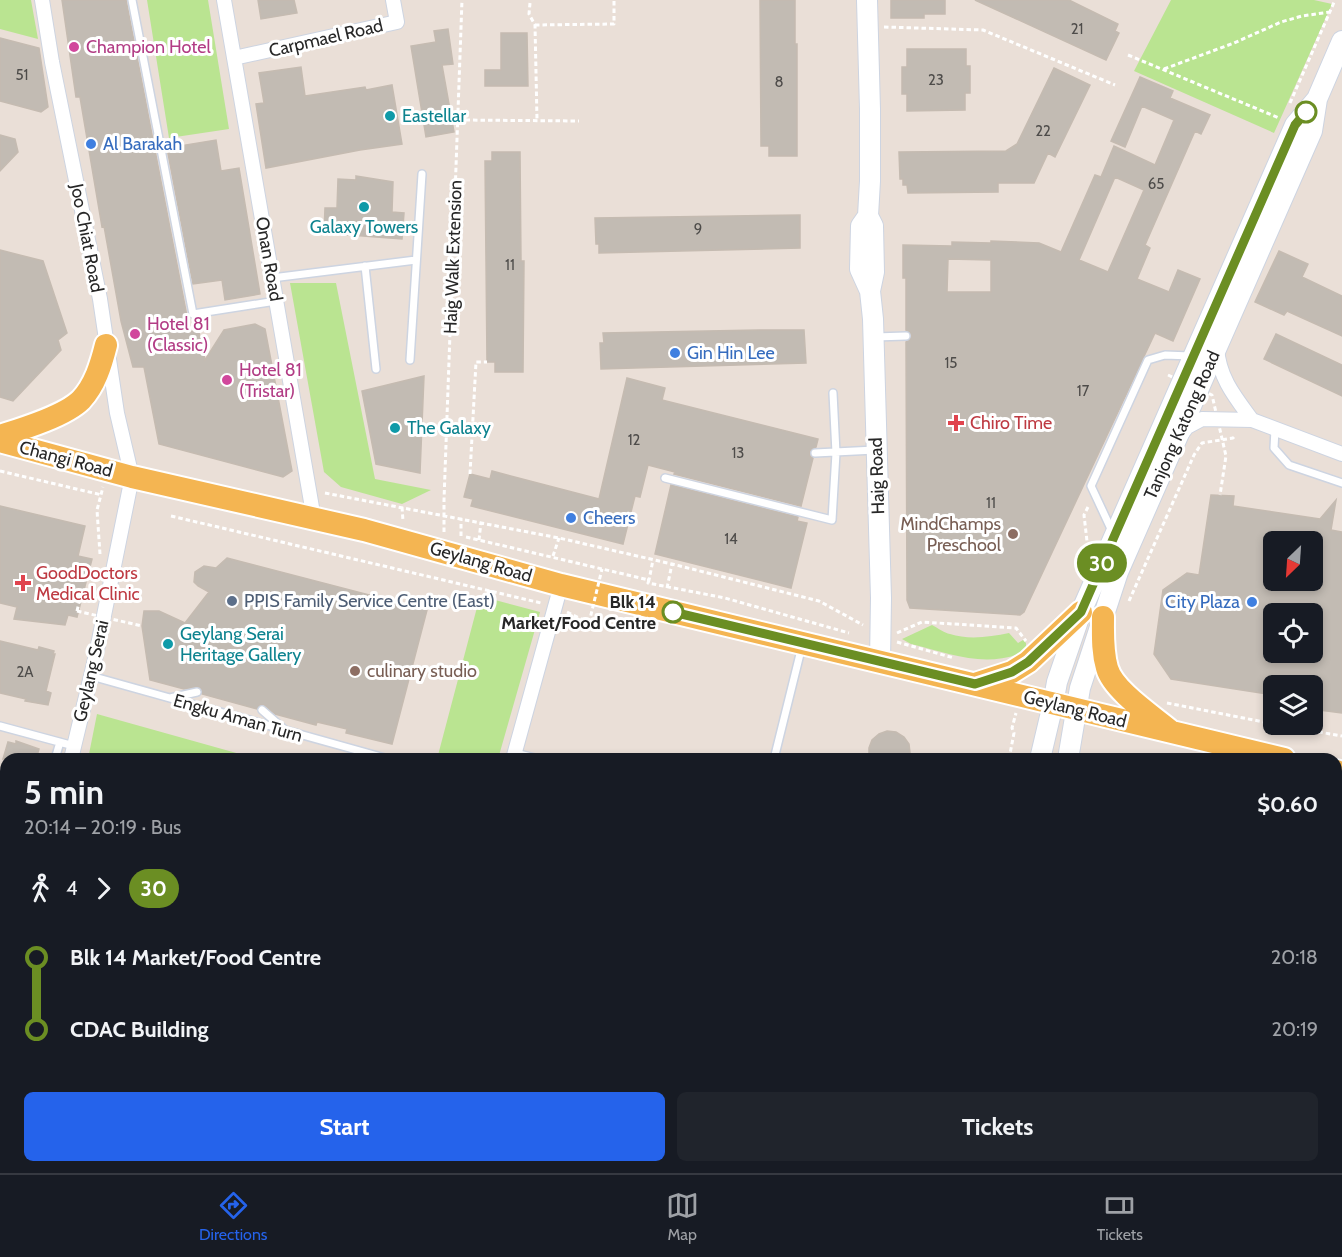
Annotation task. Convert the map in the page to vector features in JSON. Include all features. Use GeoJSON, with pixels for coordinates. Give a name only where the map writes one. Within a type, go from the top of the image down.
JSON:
{"type":"FeatureCollection","features":[{"type":"Feature","properties":{"kind":"main road","name":"Haig Road"},"geometry":{"type":"LineString","coordinates":[[867,0],[870,109],[868,216],[873,226],[874,272],[870,291],[874,337],[881,598],[880,661]]}},
{"type":"Feature","properties":{"kind":"main road","name":"Tanjong Katong Road"},"geometry":{"type":"LineString","coordinates":[[1041,753],[1057,682],[1092,615],[1118,572],[1312,130],[1317,99],[1342,41]]}},
{"type":"Feature","properties":{"kind":"main road","name":"Tanjong Katong Road"},"geometry":{"type":"LineString","coordinates":[[1069,753],[1092,615],[1114,535],[1295,125],[1317,99]]}},
{"type":"Feature","properties":{"kind":"main road"},"geometry":{"type":"LineString","coordinates":[[0,436],[46,420],[80,400],[100,370],[106,345]]}},
{"type":"Feature","properties":{"kind":"main road","name":"Changi Road"},"geometry":{"type":"LineString","coordinates":[[0,441],[132,477]]}},
{"type":"Feature","properties":{"kind":"main road","name":"Geylang Road"},"geometry":{"type":"LineString","coordinates":[[132,477],[420,545],[561,585],[1259,753]]}},
{"type":"Feature","properties":{"kind":"main road"},"geometry":{"type":"LineString","coordinates":[[975,684],[1012,672],[1092,615],[1104,649],[1107,671],[1116,684],[1133,700],[1172,732]]}},
{"type":"Feature","properties":{"kind":"street","name":"Joo Chiat Road"},"geometry":{"type":"LineString","coordinates":[[42,0],[51,56],[100,298],[117,413],[132,477]]}},
{"type":"Feature","properties":{"kind":"street","name":"Onan Road"},"geometry":{"type":"LineString","coordinates":[[224,0],[314,519]]}},
{"type":"Feature","properties":{"kind":"street","name":"Carpmael Road"},"geometry":{"type":"LineString","coordinates":[[234,58],[397,22],[393,0]]}},
{"type":"Feature","properties":{"kind":"street"},"geometry":{"type":"LineString","coordinates":[[1217,346],[1218,364],[1222,375],[1252,420]]}},
{"type":"Feature","properties":{"kind":"street"},"geometry":{"type":"LineString","coordinates":[[1172,446],[1187,427],[1202,419],[1252,420],[1342,454]]}},
{"type":"Feature","properties":{"kind":"street","name":"Geylang Serai"},"geometry":{"type":"LineString","coordinates":[[72,753],[91,676],[132,477]]}},
{"type":"Feature","properties":{"kind":"street"},"geometry":{"type":"LineString","coordinates":[[515,753],[561,585]]}},
{"type":"Feature","properties":{"kind":"lane"},"geometry":{"type":"LineString","coordinates":[[132,0],[193,314],[276,301]]}},
{"type":"Feature","properties":{"kind":"lane"},"geometry":{"type":"LineString","coordinates":[[410,360],[422,174]]}},
{"type":"Feature","properties":{"kind":"lane"},"geometry":{"type":"LineString","coordinates":[[272,278],[416,260]]}},
{"type":"Feature","properties":{"kind":"lane"},"geometry":{"type":"LineString","coordinates":[[365,266],[376,369]]}},
{"type":"Feature","properties":{"kind":"lane"},"geometry":{"type":"LineString","coordinates":[[874,337],[906,336]]}},
{"type":"Feature","properties":{"kind":"lane"},"geometry":{"type":"LineString","coordinates":[[1114,535],[1091,486],[1148,360],[1166,355],[1194,356]]}},
{"type":"Feature","properties":{"kind":"lane"},"geometry":{"type":"LineString","coordinates":[[665,478],[832,520],[836,453],[833,393]]}},
{"type":"Feature","properties":{"kind":"lane"},"geometry":{"type":"LineString","coordinates":[[1275,429],[1274,448],[1289,465],[1342,483]]}},
{"type":"Feature","properties":{"kind":"lane"},"geometry":{"type":"LineString","coordinates":[[815,453],[877,450]]}},
{"type":"Feature","properties":{"kind":"lane"},"geometry":{"type":"LineString","coordinates":[[776,753],[803,643]]}},
{"type":"Feature","properties":{"kind":"lane","name":"Engku Aman Turn"},"geometry":{"type":"LineString","coordinates":[[91,676],[366,753]]}},
{"type":"Feature","properties":{"kind":"lane"},"geometry":{"type":"LineString","coordinates":[[167,698],[197,692]]}},
{"type":"Feature","properties":{"kind":"lane"},"geometry":{"type":"LineString","coordinates":[[262,710],[287,732]]}},
{"type":"Feature","properties":{"kind":"lane"},"geometry":{"type":"LineString","coordinates":[[0,726],[60,742],[72,753]]}},
{"type":"Feature","properties":{"kind":"lane"},"geometry":{"type":"LineString","coordinates":[[57,753],[60,742]]}},
{"type":"Feature","properties":{"kind":"path","name":"Haig Walk Extension"},"geometry":{"type":"LineString","coordinates":[[444,532],[462,0]]}},
{"type":"Feature","properties":{"kind":"path"},"geometry":{"type":"LineString","coordinates":[[535,25],[614,24],[614,0]]}},
{"type":"Feature","properties":{"kind":"path"},"geometry":{"type":"LineString","coordinates":[[530,3],[529,14],[535,25],[537,121]]}},
{"type":"Feature","properties":{"kind":"path"},"geometry":{"type":"LineString","coordinates":[[1164,69],[1234,43],[1281,22],[1330,12]]}},
{"type":"Feature","properties":{"kind":"path"},"geometry":{"type":"LineString","coordinates":[[868,27],[984,30],[1114,85]]}},
{"type":"Feature","properties":{"kind":"path"},"geometry":{"type":"LineString","coordinates":[[1128,55],[1282,120]]}},
{"type":"Feature","properties":{"kind":"path"},"geometry":{"type":"LineString","coordinates":[[458,120],[579,121]]}},
{"type":"Feature","properties":{"kind":"path"},"geometry":{"type":"LineString","coordinates":[[470,474],[476,362],[487,362]]}},
{"type":"Feature","properties":{"kind":"path"},"geometry":{"type":"LineString","coordinates":[[1168,375],[1212,395],[1226,456],[1220,495]]}},
{"type":"Feature","properties":{"kind":"path"},"geometry":{"type":"LineString","coordinates":[[1125,609],[1194,455],[1202,444],[1233,438],[1252,420]]}},
{"type":"Feature","properties":{"kind":"path"},"geometry":{"type":"LineString","coordinates":[[0,471],[102,495]]}},
{"type":"Feature","properties":{"kind":"path"},"geometry":{"type":"LineString","coordinates":[[325,493],[444,514],[558,538],[819,601],[865,626],[865,632]]}},
{"type":"Feature","properties":{"kind":"path"},"geometry":{"type":"LineString","coordinates":[[402,507],[403,523]]}},
{"type":"Feature","properties":{"kind":"path"},"geometry":{"type":"LineString","coordinates":[[171,516],[556,607],[589,623],[602,569]]}},
{"type":"Feature","properties":{"kind":"path"},"geometry":{"type":"LineString","coordinates":[[461,518],[461,536]]}},
{"type":"Feature","properties":{"kind":"path"},"geometry":{"type":"LineString","coordinates":[[478,540],[481,522]]}},
{"type":"Feature","properties":{"kind":"path"},"geometry":{"type":"LineString","coordinates":[[434,530],[649,580]]}},
{"type":"Feature","properties":{"kind":"path"},"geometry":{"type":"LineString","coordinates":[[553,557],[558,538]]}},
{"type":"Feature","properties":{"kind":"path"},"geometry":{"type":"LineString","coordinates":[[560,559],[649,580]]}},
{"type":"Feature","properties":{"kind":"path"},"geometry":{"type":"LineString","coordinates":[[653,560],[648,583],[725,598],[860,636]]}},
{"type":"Feature","properties":{"kind":"path"},"geometry":{"type":"LineString","coordinates":[[666,588],[672,564]]}},
{"type":"Feature","properties":{"kind":"path"},"geometry":{"type":"LineString","coordinates":[[94,591],[82,590],[77,611],[142,626]]}},
{"type":"Feature","properties":{"kind":"path"},"geometry":{"type":"LineString","coordinates":[[893,635],[922,622],[1016,628],[1028,642]]}},
{"type":"Feature","properties":{"kind":"path"},"geometry":{"type":"LineString","coordinates":[[1158,702],[1263,722]]}},
{"type":"Feature","properties":{"kind":"path"},"geometry":{"type":"LineString","coordinates":[[1010,753],[1014,733],[1012,728]]}},
{"type":"Feature","properties":{"kind":"path"},"geometry":{"type":"LineString","coordinates":[[1323,733],[1342,737]]}},
{"type":"Feature","properties":{"kind":"green space"},"geometry":{"type":"Polygon","coordinates":[[[0,0],[31,0],[38,39],[0,29],[0,0]]]}},
{"type":"Feature","properties":{"kind":"green space"},"geometry":{"type":"Polygon","coordinates":[[[147,0],[208,0],[229,129],[169,138],[147,0]]]}},
{"type":"Feature","properties":{"kind":"green space"},"geometry":{"type":"Polygon","coordinates":[[[1171,0],[1314,0],[1332,4],[1274,133],[1134,71],[1171,0]]]}},
{"type":"Feature","properties":{"kind":"green space"},"geometry":{"type":"Polygon","coordinates":[[[290,283],[336,283],[375,479],[431,490],[402,504],[341,487],[324,472],[290,283]]]}},
{"type":"Feature","properties":{"kind":"green space"},"geometry":{"type":"Polygon","coordinates":[[[480,596],[540,612],[500,753],[439,753],[480,596]]]}},
{"type":"Feature","properties":{"kind":"green space"},"geometry":{"type":"Polygon","coordinates":[[[932,625],[948,633],[964,637],[987,637],[1009,633],[1018,643],[1023,640],[1026,643],[1026,651],[997,659],[969,658],[911,644],[902,639],[932,625]]]}},
{"type":"Feature","properties":{"kind":"green space"},"geometry":{"type":"Polygon","coordinates":[[[97,714],[237,753],[89,753],[97,714]]]}},
{"type":"Feature","properties":{"kind":"building"},"geometry":{"type":"Polygon","coordinates":[[[62,0],[126,0],[190,332],[198,328],[205,360],[224,330],[255,324],[265,329],[292,471],[283,477],[159,444],[144,367],[133,367],[121,321],[80,97],[76,97],[62,0]]]}},
{"type":"Feature","properties":{"kind":"building"},"geometry":{"type":"Polygon","coordinates":[[[258,0],[294,0],[297,13],[261,19],[258,0]]]}},
{"type":"Feature","properties":{"kind":"building"},"geometry":{"type":"Polygon","coordinates":[[[760,0],[795,0],[797,156],[769,156],[769,146],[761,146],[760,0]]]}},
{"type":"Feature","properties":{"kind":"building"},"geometry":{"type":"Polygon","coordinates":[[[891,0],[945,0],[945,14],[924,14],[924,18],[891,18],[891,0]]]}},
{"type":"Feature","properties":{"kind":"building"},"geometry":{"type":"Polygon","coordinates":[[[975,0],[1069,0],[1118,24],[1115,31],[1119,33],[1106,60],[975,0]]]}},
{"type":"Feature","properties":{"kind":"building"},"geometry":{"type":"Polygon","coordinates":[[[448,29],[453,64],[442,65],[454,132],[426,137],[411,46],[436,42],[434,31],[448,29]]]}},
{"type":"Feature","properties":{"kind":"building"},"geometry":{"type":"Polygon","coordinates":[[[501,33],[527,33],[528,86],[485,86],[485,70],[501,70],[501,33]]]}},
{"type":"Feature","properties":{"kind":"building"},"geometry":{"type":"Polygon","coordinates":[[[0,38],[39,48],[48,107],[41,112],[0,101],[0,38]]]}},
{"type":"Feature","properties":{"kind":"building"},"geometry":{"type":"Polygon","coordinates":[[[907,49],[966,49],[966,66],[970,66],[970,93],[965,93],[965,110],[907,111],[907,94],[902,94],[902,67],[907,67],[907,49]]]}},
{"type":"Feature","properties":{"kind":"building"},"geometry":{"type":"Polygon","coordinates":[[[301,67],[305,96],[392,85],[402,144],[266,168],[256,104],[264,103],[259,73],[301,67]]]}},
{"type":"Feature","properties":{"kind":"building"},"geometry":{"type":"Polygon","coordinates":[[[1054,68],[1090,85],[1055,157],[1048,153],[1034,183],[998,183],[998,192],[908,193],[907,185],[903,185],[903,179],[900,179],[899,152],[1006,151],[1017,144],[1054,68]]]}},
{"type":"Feature","properties":{"kind":"building"},"geometry":{"type":"Polygon","coordinates":[[[1140,77],[1173,91],[1170,98],[1210,115],[1201,134],[1195,131],[1145,245],[1150,248],[1137,279],[1169,292],[1178,270],[1200,279],[1173,341],[1155,333],[1024,612],[1020,615],[910,608],[907,600],[906,342],[912,336],[906,330],[906,278],[903,278],[903,245],[952,246],[952,242],[991,243],[991,241],[1039,243],[1061,252],[1095,175],[1101,177],[1114,146],[1155,165],[1174,120],[1142,106],[1125,147],[1111,141],[1140,77]],[[1115,177],[1079,260],[1108,272],[1144,190],[1115,177]],[[948,259],[947,292],[991,292],[991,260],[948,259]]]}},
{"type":"Feature","properties":{"kind":"building"},"geometry":{"type":"Polygon","coordinates":[[[0,135],[15,139],[18,152],[0,171],[0,135]]]}},
{"type":"Feature","properties":{"kind":"building"},"geometry":{"type":"Polygon","coordinates":[[[216,140],[221,171],[239,168],[260,294],[225,300],[222,280],[193,284],[167,148],[216,140]]]}},
{"type":"Feature","properties":{"kind":"building"},"geometry":{"type":"Polygon","coordinates":[[[492,152],[520,152],[521,261],[524,261],[523,372],[495,372],[495,362],[487,362],[485,161],[492,161],[492,152]]]}},
{"type":"Feature","properties":{"kind":"building","name":"Galaxy Towers"},"geometry":{"type":"Polygon","coordinates":[[[356,176],[393,182],[392,212],[404,213],[402,239],[324,233],[325,208],[337,208],[338,179],[356,180],[356,176]]]}},
{"type":"Feature","properties":{"kind":"building"},"geometry":{"type":"Polygon","coordinates":[[[800,215],[800,248],[599,253],[599,244],[596,244],[595,218],[800,215]]]}},
{"type":"Feature","properties":{"kind":"building"},"geometry":{"type":"Polygon","coordinates":[[[0,250],[43,261],[67,333],[58,340],[61,350],[13,401],[0,397],[0,250]]]}},
{"type":"Feature","properties":{"kind":"building"},"geometry":{"type":"Polygon","coordinates":[[[1279,251],[1308,264],[1302,277],[1342,296],[1342,336],[1287,311],[1284,315],[1255,302],[1279,251]]]}},
{"type":"Feature","properties":{"kind":"building"},"geometry":{"type":"Polygon","coordinates":[[[804,330],[806,363],[601,369],[600,343],[604,343],[603,333],[804,330]]]}},
{"type":"Feature","properties":{"kind":"building"},"geometry":{"type":"Polygon","coordinates":[[[1276,334],[1342,365],[1342,396],[1264,359],[1276,334]]]}},
{"type":"Feature","properties":{"kind":"building","name":"The Galaxy"},"geometry":{"type":"Polygon","coordinates":[[[424,376],[420,473],[376,464],[362,391],[424,376]]]}},
{"type":"Feature","properties":{"kind":"building"},"geometry":{"type":"Polygon","coordinates":[[[627,378],[665,388],[662,400],[818,439],[816,447],[810,451],[810,456],[813,458],[801,506],[674,474],[675,472],[648,465],[640,497],[635,496],[623,544],[471,506],[473,499],[464,497],[470,474],[490,479],[492,471],[599,499],[627,378]]]}},
{"type":"Feature","properties":{"kind":"building"},"geometry":{"type":"Polygon","coordinates":[[[671,485],[798,517],[797,521],[807,523],[791,588],[655,554],[671,485]]]}},
{"type":"Feature","properties":{"kind":"building","name":"City Plaza"},"geometry":{"type":"Polygon","coordinates":[[[1211,495],[1234,496],[1233,506],[1320,519],[1336,500],[1331,530],[1342,532],[1342,713],[1323,710],[1323,675],[1263,675],[1263,693],[1171,679],[1154,654],[1163,590],[1187,573],[1199,575],[1211,495]]]}},
{"type":"Feature","properties":{"kind":"building"},"geometry":{"type":"Polygon","coordinates":[[[0,506],[85,526],[78,556],[92,559],[77,617],[68,615],[65,625],[14,619],[17,607],[0,603],[0,506]]]}},
{"type":"Feature","properties":{"kind":"building"},"geometry":{"type":"Polygon","coordinates":[[[227,558],[427,610],[392,744],[346,733],[347,729],[317,722],[316,725],[275,714],[264,705],[260,705],[257,709],[202,694],[198,687],[184,689],[150,680],[142,626],[144,611],[159,611],[185,623],[209,592],[194,582],[195,572],[204,566],[216,568],[227,558]]]}},
{"type":"Feature","properties":{"kind":"building"},"geometry":{"type":"Polygon","coordinates":[[[0,641],[38,650],[39,647],[54,651],[46,691],[51,693],[48,705],[0,693],[0,641]]]}},
{"type":"Feature","properties":{"kind":"building"},"geometry":{"type":"Polygon","coordinates":[[[887,731],[896,732],[909,744],[910,753],[869,753],[872,740],[887,731]]]}},
{"type":"Feature","properties":{"kind":"building"},"geometry":{"type":"Polygon","coordinates":[[[16,741],[39,749],[38,753],[5,753],[8,742],[16,744],[16,741]]]}},
{"type":"Feature","properties":{"kind":"bus line","name":"30"},"geometry":{"type":"LineString","coordinates":[[673,612],[975,684],[1012,672],[1028,662],[1081,612],[1295,125],[1306,112]]}},
{"type":"Feature","properties":{"kind":"place","name":"Champion Hotel"},"geometry":{"type":"Point","coordinates":[74,47]}},
{"type":"Feature","properties":{"kind":"place","name":"Eastellar"},"geometry":{"type":"Point","coordinates":[390,116]}},
{"type":"Feature","properties":{"kind":"place","name":"Al Barakah"},"geometry":{"type":"Point","coordinates":[91,144]}},
{"type":"Feature","properties":{"kind":"place","name":"Galaxy Towers"},"geometry":{"type":"Point","coordinates":[364,207]}},
{"type":"Feature","properties":{"kind":"place","name":"Hotel 81 (Classic)"},"geometry":{"type":"Point","coordinates":[135,334]}},
{"type":"Feature","properties":{"kind":"place","name":"Gin Hin Lee"},"geometry":{"type":"Point","coordinates":[675,353]}},
{"type":"Feature","properties":{"kind":"place","name":"Hotel 81 (Tristar)"},"geometry":{"type":"Point","coordinates":[227,380]}},
{"type":"Feature","properties":{"kind":"place","name":"Chiro Time"},"geometry":{"type":"Point","coordinates":[956,423]}},
{"type":"Feature","properties":{"kind":"place","name":"The Galaxy"},"geometry":{"type":"Point","coordinates":[395,428]}},
{"type":"Feature","properties":{"kind":"place","name":"Cheers"},"geometry":{"type":"Point","coordinates":[571,518]}},
{"type":"Feature","properties":{"kind":"place","name":"MindChamps Preschool"},"geometry":{"type":"Point","coordinates":[1013,534]}},
{"type":"Feature","properties":{"kind":"place","name":"GoodDoctors Medical Clinic"},"geometry":{"type":"Point","coordinates":[23,583]}},
{"type":"Feature","properties":{"kind":"place","name":"PPIS Family Service Centre (East)"},"geometry":{"type":"Point","coordinates":[232,601]}},
{"type":"Feature","properties":{"kind":"place","name":"City Plaza"},"geometry":{"type":"Point","coordinates":[1252,602]}},
{"type":"Feature","properties":{"kind":"place","name":"Blk 14 Market/Food Centre"},"geometry":{"type":"Point","coordinates":[673,612]}},
{"type":"Feature","properties":{"kind":"place","name":"Geylang Serai Heritage Gallery"},"geometry":{"type":"Point","coordinates":[168,644]}},
{"type":"Feature","properties":{"kind":"place","name":"culinary studio"},"geometry":{"type":"Point","coordinates":[355,671]}}]}
